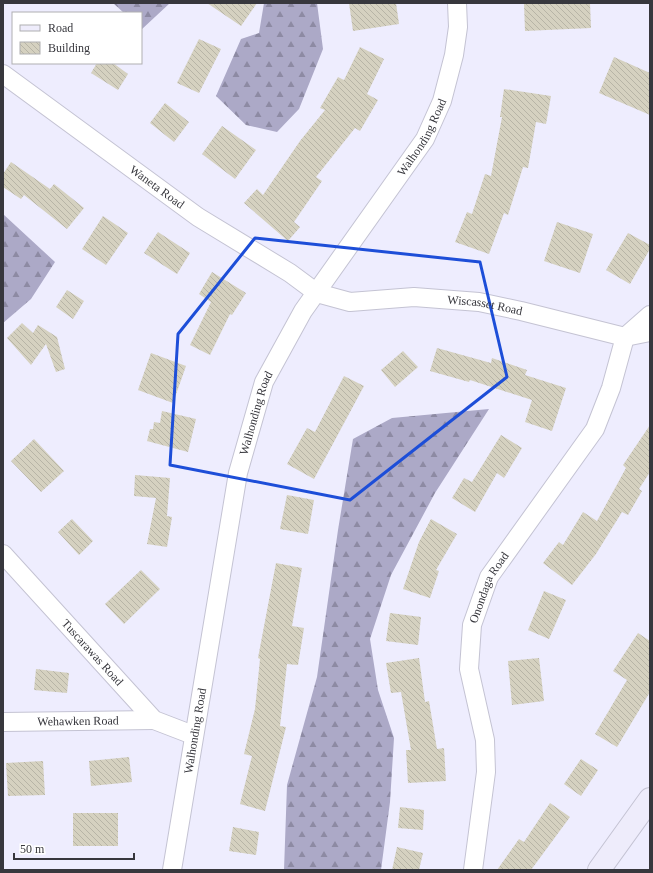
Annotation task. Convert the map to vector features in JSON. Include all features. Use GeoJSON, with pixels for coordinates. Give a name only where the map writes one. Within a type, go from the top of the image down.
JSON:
{"type":"FeatureCollection","features":[{"type":"Feature","properties":{"kind":"main road"},"geometry":{"type":"LineString","coordinates":[[599,870],[650,799]]}},
{"type":"Feature","properties":{"kind":"street","name":"Walhonding Road"},"geometry":{"type":"LineString","coordinates":[[172,870],[193,735],[238,472],[264,382],[303,312],[425,139],[442,101],[454,55],[458,27],[457,3]]}},
{"type":"Feature","properties":{"kind":"street","name":"Waneta Road"},"geometry":{"type":"LineString","coordinates":[[3,74],[198,217],[290,273],[317,293]]}},
{"type":"Feature","properties":{"kind":"street","name":"Wiscasset Road"},"geometry":{"type":"LineString","coordinates":[[317,293],[350,302],[414,297],[479,302],[625,337],[650,332]]}},
{"type":"Feature","properties":{"kind":"street"},"geometry":{"type":"LineString","coordinates":[[625,337],[650,315]]}},
{"type":"Feature","properties":{"kind":"street","name":"Onondaga Road"},"geometry":{"type":"LineString","coordinates":[[473,870],[486,772],[485,740],[469,669],[472,625],[489,577],[595,429],[611,388],[625,337]]}},
{"type":"Feature","properties":{"kind":"street","name":"Tuscarawas Road"},"geometry":{"type":"LineString","coordinates":[[3,554],[154,720],[193,735]]}},
{"type":"Feature","properties":{"kind":"street","name":"Wehawken Road"},"geometry":{"type":"LineString","coordinates":[[3,722],[154,720]]}},
{"type":"Feature","properties":{"kind":"highlighted area"},"geometry":{"type":"Polygon","coordinates":[[[255,238],[480,262],[507,377],[350,500],[170,465],[178,334],[255,238]]]}},
{"type":"Feature","properties":{"kind":"green space"},"geometry":{"type":"Polygon","coordinates":[[[113,3],[170,3],[142,29],[142,12],[123,12],[113,3]]]}},
{"type":"Feature","properties":{"kind":"green space"},"geometry":{"type":"Polygon","coordinates":[[[264,3],[317,3],[323,49],[299,109],[277,132],[246,125],[216,96],[241,39],[259,33],[264,3]]]}},
{"type":"Feature","properties":{"kind":"green space"},"geometry":{"type":"Polygon","coordinates":[[[3,214],[55,262],[31,299],[3,323],[3,214]]]}},
{"type":"Feature","properties":{"kind":"green space"},"geometry":{"type":"Polygon","coordinates":[[[489,409],[435,493],[391,575],[370,639],[378,690],[394,738],[390,802],[381,870],[284,870],[287,785],[317,677],[338,530],[353,439],[392,418],[489,409]]]}},
{"type":"Feature","properties":{"kind":"building"},"geometry":{"type":"Polygon","coordinates":[[[207,3],[257,3],[241,26],[207,3]]]}},
{"type":"Feature","properties":{"kind":"building"},"geometry":{"type":"Polygon","coordinates":[[[349,3],[396,3],[399,24],[353,31],[349,3]]]}},
{"type":"Feature","properties":{"kind":"building"},"geometry":{"type":"Polygon","coordinates":[[[590,3],[591,28],[525,31],[524,4],[590,3]]]}},
{"type":"Feature","properties":{"kind":"building"},"geometry":{"type":"Polygon","coordinates":[[[199,39],[221,49],[199,93],[177,83],[199,39]]]}},
{"type":"Feature","properties":{"kind":"building"},"geometry":{"type":"Polygon","coordinates":[[[360,47],[384,59],[367,94],[378,100],[360,131],[355,128],[316,177],[322,181],[294,222],[300,227],[288,241],[244,203],[257,189],[263,195],[300,141],[325,110],[320,108],[338,77],[344,80],[360,47]]]}},
{"type":"Feature","properties":{"kind":"building"},"geometry":{"type":"Polygon","coordinates":[[[614,57],[650,73],[650,115],[599,93],[614,57]]]}},
{"type":"Feature","properties":{"kind":"building"},"geometry":{"type":"Polygon","coordinates":[[[96,64],[114,64],[128,74],[118,90],[91,73],[96,64]]]}},
{"type":"Feature","properties":{"kind":"building"},"geometry":{"type":"Polygon","coordinates":[[[504,89],[551,96],[546,124],[536,122],[528,168],[523,167],[508,215],[504,213],[489,254],[455,242],[467,212],[472,214],[485,174],[491,176],[502,117],[500,117],[504,89]]]}},
{"type":"Feature","properties":{"kind":"building"},"geometry":{"type":"Polygon","coordinates":[[[165,103],[189,122],[174,142],[150,123],[165,103]]]}},
{"type":"Feature","properties":{"kind":"building"},"geometry":{"type":"Polygon","coordinates":[[[222,126],[256,150],[235,179],[202,154],[222,126]]]}},
{"type":"Feature","properties":{"kind":"building"},"geometry":{"type":"Polygon","coordinates":[[[11,162],[50,189],[54,184],[84,208],[67,229],[24,195],[21,199],[3,187],[3,174],[11,162]]]}},
{"type":"Feature","properties":{"kind":"building"},"geometry":{"type":"Polygon","coordinates":[[[103,216],[128,233],[106,265],[82,249],[103,216]]]}},
{"type":"Feature","properties":{"kind":"building"},"geometry":{"type":"Polygon","coordinates":[[[557,222],[593,234],[580,273],[544,261],[557,222]]]}},
{"type":"Feature","properties":{"kind":"building"},"geometry":{"type":"Polygon","coordinates":[[[158,232],[190,253],[177,274],[144,253],[158,232]]]}},
{"type":"Feature","properties":{"kind":"building"},"geometry":{"type":"Polygon","coordinates":[[[628,233],[650,245],[650,249],[630,284],[606,270],[628,233]]]}},
{"type":"Feature","properties":{"kind":"building"},"geometry":{"type":"Polygon","coordinates":[[[212,272],[246,293],[232,315],[230,314],[210,355],[190,345],[211,302],[199,294],[212,272]]]}},
{"type":"Feature","properties":{"kind":"building"},"geometry":{"type":"Polygon","coordinates":[[[67,290],[84,301],[73,319],[56,307],[67,290]]]}},
{"type":"Feature","properties":{"kind":"building"},"geometry":{"type":"Polygon","coordinates":[[[22,323],[33,333],[38,325],[57,337],[65,369],[56,372],[46,344],[31,365],[7,338],[22,323]]]}},
{"type":"Feature","properties":{"kind":"building"},"geometry":{"type":"Polygon","coordinates":[[[437,348],[491,363],[492,358],[527,370],[525,375],[566,388],[552,431],[525,422],[532,400],[470,380],[469,382],[430,371],[437,348]]]}},
{"type":"Feature","properties":{"kind":"building"},"geometry":{"type":"Polygon","coordinates":[[[403,351],[418,367],[395,387],[381,370],[403,351]]]}},
{"type":"Feature","properties":{"kind":"building"},"geometry":{"type":"Polygon","coordinates":[[[151,353],[186,366],[173,403],[138,390],[151,353]]]}},
{"type":"Feature","properties":{"kind":"building"},"geometry":{"type":"Polygon","coordinates":[[[344,376],[364,386],[314,479],[287,464],[307,428],[315,432],[344,376]]]}},
{"type":"Feature","properties":{"kind":"building"},"geometry":{"type":"Polygon","coordinates":[[[162,411],[196,419],[188,452],[147,441],[150,429],[153,429],[154,422],[160,423],[162,411]]]}},
{"type":"Feature","properties":{"kind":"building"},"geometry":{"type":"Polygon","coordinates":[[[650,425],[650,472],[639,489],[642,491],[628,515],[622,512],[596,554],[572,585],[543,563],[559,542],[563,545],[583,512],[597,521],[626,468],[623,465],[650,425]]]}},
{"type":"Feature","properties":{"kind":"building"},"geometry":{"type":"Polygon","coordinates":[[[501,435],[522,448],[504,478],[497,473],[475,512],[452,498],[464,478],[472,482],[501,435]]]}},
{"type":"Feature","properties":{"kind":"building"},"geometry":{"type":"Polygon","coordinates":[[[34,439],[64,471],[41,492],[11,461],[34,439]]]}},
{"type":"Feature","properties":{"kind":"building"},"geometry":{"type":"Polygon","coordinates":[[[135,475],[170,478],[167,516],[172,517],[167,547],[147,544],[156,498],[134,496],[135,475]]]}},
{"type":"Feature","properties":{"kind":"building"},"geometry":{"type":"Polygon","coordinates":[[[287,495],[314,500],[308,534],[280,529],[287,495]]]}},
{"type":"Feature","properties":{"kind":"building"},"geometry":{"type":"Polygon","coordinates":[[[72,519],[93,541],[79,555],[58,532],[72,519]]]}},
{"type":"Feature","properties":{"kind":"building"},"geometry":{"type":"Polygon","coordinates":[[[431,519],[457,534],[436,570],[439,571],[430,598],[403,589],[419,542],[431,519]]]}},
{"type":"Feature","properties":{"kind":"building"},"geometry":{"type":"Polygon","coordinates":[[[276,563],[302,568],[292,626],[304,628],[298,665],[287,664],[280,726],[286,727],[265,811],[240,804],[252,756],[244,754],[255,709],[260,659],[258,658],[276,563]]]}},
{"type":"Feature","properties":{"kind":"building"},"geometry":{"type":"Polygon","coordinates":[[[141,570],[160,589],[124,624],[105,604],[141,570]]]}},
{"type":"Feature","properties":{"kind":"building"},"geometry":{"type":"Polygon","coordinates":[[[544,591],[566,600],[549,639],[528,630],[544,591]]]}},
{"type":"Feature","properties":{"kind":"building"},"geometry":{"type":"Polygon","coordinates":[[[390,613],[421,617],[418,645],[386,641],[390,613]]]}},
{"type":"Feature","properties":{"kind":"building"},"geometry":{"type":"Polygon","coordinates":[[[638,633],[650,641],[650,692],[617,747],[595,734],[627,680],[613,671],[638,633]]]}},
{"type":"Feature","properties":{"kind":"building"},"geometry":{"type":"Polygon","coordinates":[[[419,658],[425,702],[429,701],[437,749],[444,748],[446,781],[408,783],[406,750],[411,750],[401,692],[391,693],[386,663],[419,658]]]}},
{"type":"Feature","properties":{"kind":"building"},"geometry":{"type":"Polygon","coordinates":[[[539,658],[544,701],[512,705],[508,661],[539,658]]]}},
{"type":"Feature","properties":{"kind":"building"},"geometry":{"type":"Polygon","coordinates":[[[36,669],[69,673],[67,693],[34,690],[36,669]]]}},
{"type":"Feature","properties":{"kind":"building"},"geometry":{"type":"Polygon","coordinates":[[[129,757],[132,782],[91,786],[89,761],[129,757]]]}},
{"type":"Feature","properties":{"kind":"building"},"geometry":{"type":"Polygon","coordinates":[[[581,759],[598,770],[581,796],[564,784],[581,759]]]}},
{"type":"Feature","properties":{"kind":"building"},"geometry":{"type":"Polygon","coordinates":[[[43,761],[45,795],[8,796],[6,763],[43,761]]]}},
{"type":"Feature","properties":{"kind":"building"},"geometry":{"type":"Polygon","coordinates":[[[550,803],[570,817],[531,870],[497,870],[519,839],[524,842],[550,803]]]}},
{"type":"Feature","properties":{"kind":"building"},"geometry":{"type":"Polygon","coordinates":[[[400,807],[424,810],[423,830],[398,828],[400,807]]]}},
{"type":"Feature","properties":{"kind":"building"},"geometry":{"type":"Polygon","coordinates":[[[73,813],[118,813],[118,846],[73,846],[73,813]]]}},
{"type":"Feature","properties":{"kind":"building"},"geometry":{"type":"Polygon","coordinates":[[[233,827],[259,832],[256,855],[229,851],[233,827]]]}},
{"type":"Feature","properties":{"kind":"building"},"geometry":{"type":"Polygon","coordinates":[[[397,847],[423,853],[419,870],[392,870],[397,847]]]}}]}
